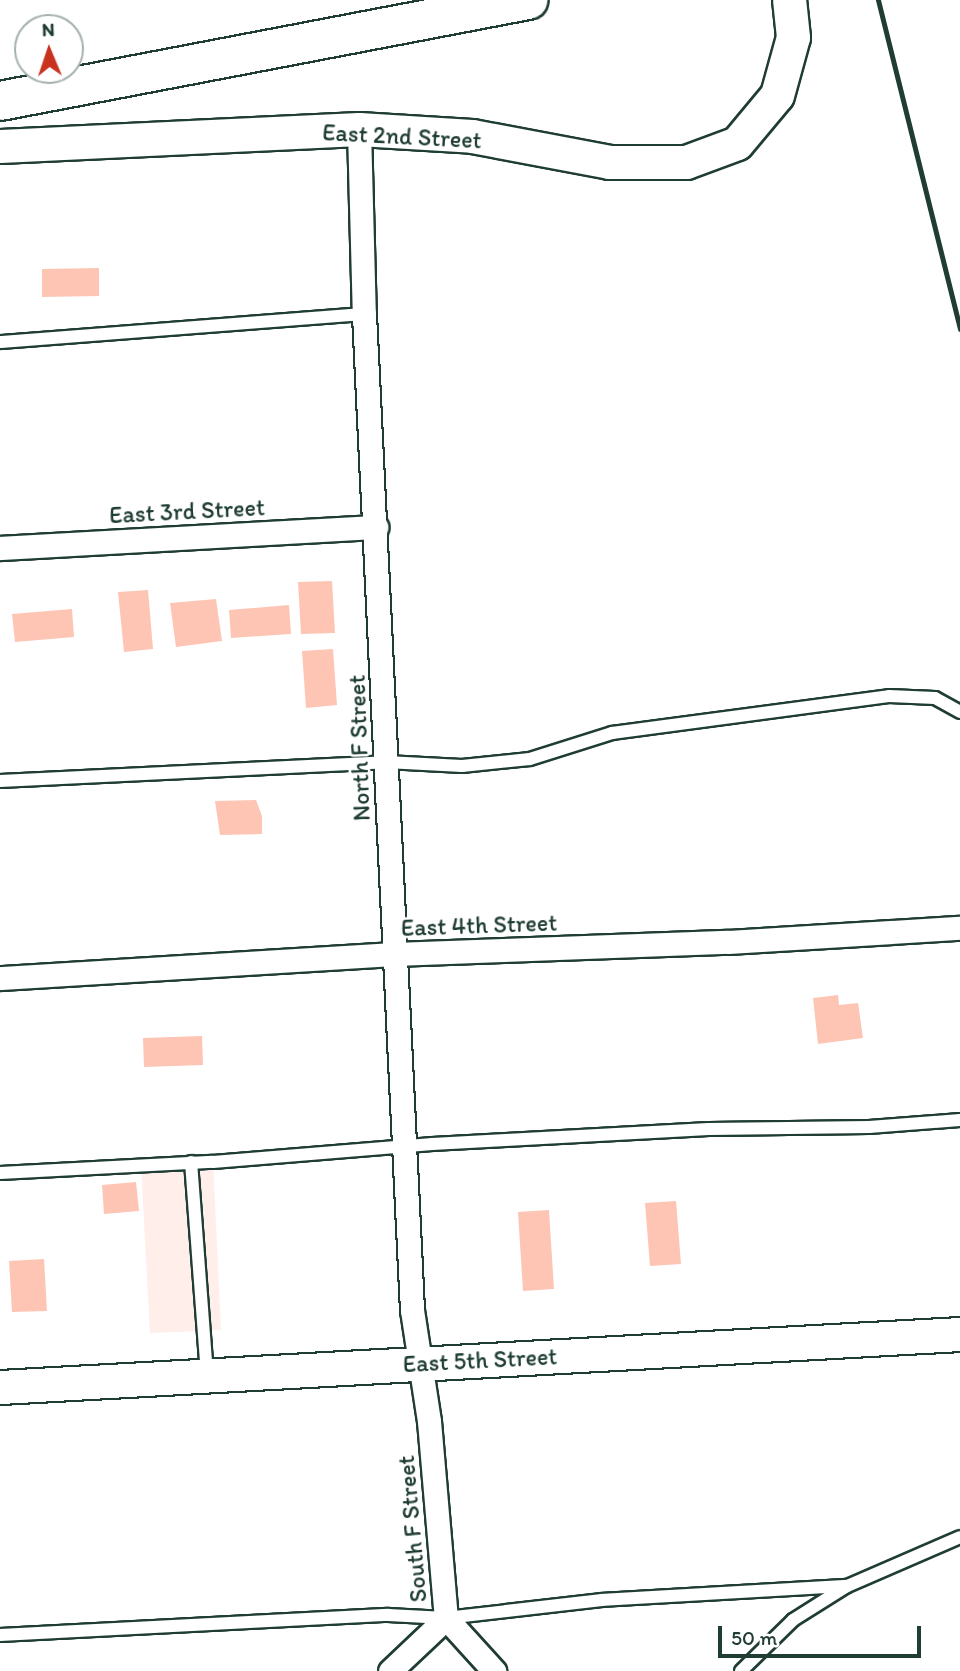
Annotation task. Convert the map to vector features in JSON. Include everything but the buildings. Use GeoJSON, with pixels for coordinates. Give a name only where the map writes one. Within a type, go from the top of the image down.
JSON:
{"type":"FeatureCollection","features":[{"type":"Feature","properties":{"kind":"highway"},"geometry":{"type":"LineString","coordinates":[[0,101],[528,0]]}},
{"type":"Feature","properties":{"kind":"street","name":"East 2nd Street"},"geometry":{"type":"LineString","coordinates":[[0,146],[359,129],[472,136],[609,162],[686,162],[737,143],[777,96],[793,37],[789,0]]}},
{"type":"Feature","properties":{"kind":"street","name":"North F Street"},"geometry":{"type":"LineString","coordinates":[[359,129],[364,314],[394,954],[412,1310],[421,1364]]}},
{"type":"Feature","properties":{"kind":"street","name":"East 3rd Street"},"geometry":{"type":"LineString","coordinates":[[0,548],[376,527]]}},
{"type":"Feature","properties":{"kind":"street","name":"East 4th Street"},"geometry":{"type":"LineString","coordinates":[[0,978],[394,954],[728,942],[960,928]]}},
{"type":"Feature","properties":{"kind":"street","name":"East 5th Street"},"geometry":{"type":"LineString","coordinates":[[0,1387],[960,1334]]}},
{"type":"Feature","properties":{"kind":"street","name":"South F Street"},"geometry":{"type":"LineString","coordinates":[[421,1364],[446,1618],[494,1671]]}},
{"type":"Feature","properties":{"kind":"street"},"geometry":{"type":"LineString","coordinates":[[390,1671],[446,1618]]}},
{"type":"Feature","properties":{"kind":"lane"},"geometry":{"type":"LineString","coordinates":[[0,342],[364,314]]}},
{"type":"Feature","properties":{"kind":"lane"},"geometry":{"type":"LineString","coordinates":[[0,781],[386,762],[462,766],[530,759],[612,733],[889,695],[935,698],[960,712]]}},
{"type":"Feature","properties":{"kind":"lane"},"geometry":{"type":"LineString","coordinates":[[0,1173],[709,1129],[869,1127],[960,1120]]}},
{"type":"Feature","properties":{"kind":"lane"},"geometry":{"type":"LineString","coordinates":[[191,1162],[207,1374]]}},
{"type":"Feature","properties":{"kind":"lane"},"geometry":{"type":"LineString","coordinates":[[740,1671],[793,1620],[846,1586],[960,1537]]}},
{"type":"Feature","properties":{"kind":"lane"},"geometry":{"type":"LineString","coordinates":[[0,1635],[388,1615],[446,1618],[602,1600],[846,1586]]}},
{"type":"Feature","properties":{"kind":"shaded area"},"geometry":{"type":"Polygon","coordinates":[[[213,1162],[221,1330],[150,1333],[141,1165],[213,1162]]]}},
{"type":"Feature","properties":{"kind":"railway"},"geometry":{"type":"LineString","coordinates":[[878,0],[960,329]]}}]}
